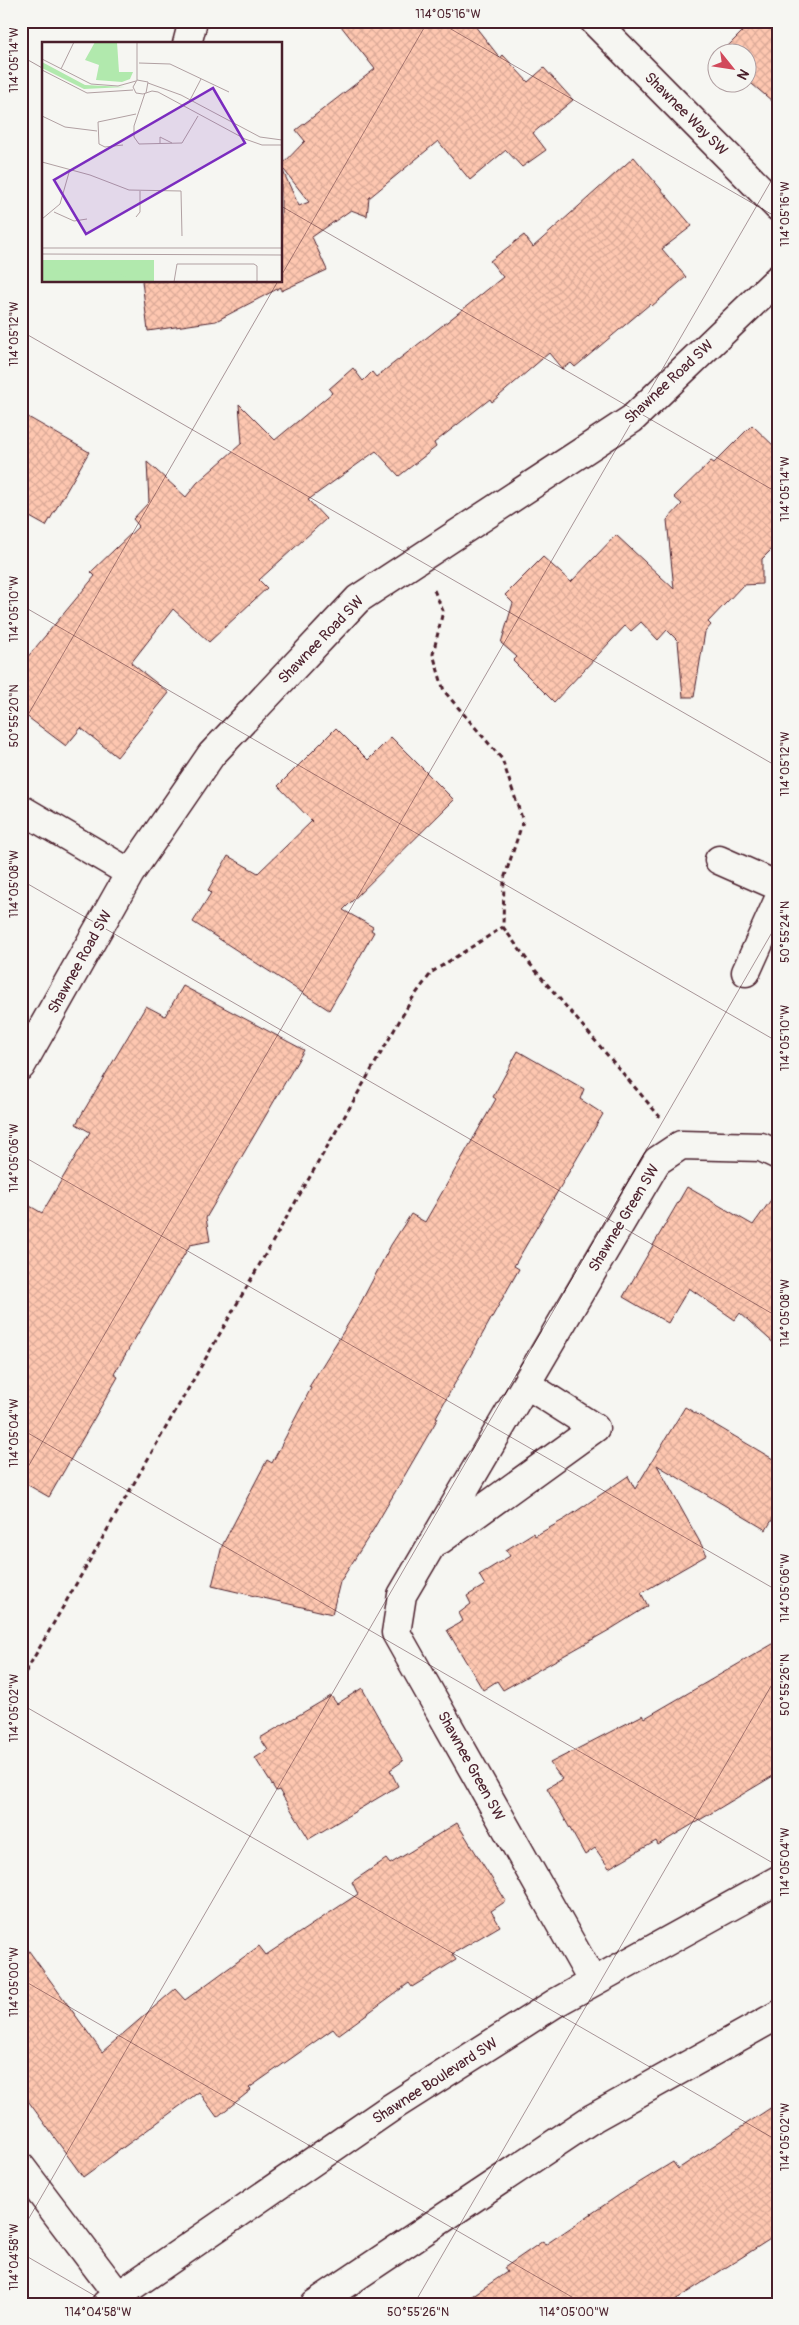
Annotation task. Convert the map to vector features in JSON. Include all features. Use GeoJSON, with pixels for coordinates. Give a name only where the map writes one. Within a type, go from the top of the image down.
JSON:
{"type":"FeatureCollection","features":[{"type":"Feature","properties":{"kind":"street"},"geometry":{"type":"LineString","coordinates":[[188,42],[193,21]]}},
{"type":"Feature","properties":{"kind":"street","name":"Shawnee Way SW"},"geometry":{"type":"LineString","coordinates":[[594,21],[778,207]]}},
{"type":"Feature","properties":{"kind":"street","name":"Shawnee Road SW"},"geometry":{"type":"LineString","coordinates":[[21,1066],[130,873],[211,755],[358,599],[632,419],[778,279]]}},
{"type":"Feature","properties":{"kind":"street"},"geometry":{"type":"LineString","coordinates":[[21,809],[130,873]]}},
{"type":"Feature","properties":{"kind":"street"},"geometry":{"type":"LineString","coordinates":[[719,860],[778,886]]}},
{"type":"Feature","properties":{"kind":"street"},"geometry":{"type":"LineString","coordinates":[[746,972],[778,901]]}},
{"type":"Feature","properties":{"kind":"street"},"geometry":{"type":"LineString","coordinates":[[681,1146],[760,1147],[778,1155]]}},
{"type":"Feature","properties":{"kind":"street","name":"Shawnee Green SW"},"geometry":{"type":"LineString","coordinates":[[593,1982],[396,1633],[402,1595],[657,1161],[681,1146]]}},
{"type":"Feature","properties":{"kind":"street","name":"Shawnee Green SW"},"geometry":{"type":"LineString","coordinates":[[431,1546],[595,1428],[526,1384]]}},
{"type":"Feature","properties":{"kind":"street","name":"Shawnee Boulevard SW"},"geometry":{"type":"LineString","coordinates":[[112,2300],[389,2110],[557,2002],[778,1880]]}},
{"type":"Feature","properties":{"kind":"street"},"geometry":{"type":"LineString","coordinates":[[315,2304],[593,2118],[778,2015]]}},
{"type":"Feature","properties":{"kind":"street"},"geometry":{"type":"LineString","coordinates":[[21,2167],[112,2300]]}},
{"type":"Feature","properties":{"kind":"path"},"geometry":{"type":"LineString","coordinates":[[418,560],[434,588],[443,611],[433,654],[444,691],[502,759],[523,821],[504,880],[503,927],[530,964],[636,1087],[681,1146]]}},
{"type":"Feature","properties":{"kind":"path"},"geometry":{"type":"LineString","coordinates":[[21,1680],[412,999],[432,972],[503,927]]}},
{"type":"Feature","properties":{"kind":"building"},"geometry":{"type":"Polygon","coordinates":[[[337,21],[471,21],[500,58],[503,55],[528,82],[544,68],[573,100],[533,133],[546,150],[522,167],[506,150],[470,180],[438,141],[369,198],[367,216],[351,210],[312,237],[327,270],[281,291],[281,287],[216,321],[148,331],[142,282],[282,282],[282,169],[299,206],[309,202],[282,167],[282,165],[305,141],[296,130],[375,69],[337,21]]]}},
{"type":"Feature","properties":{"kind":"building"},"geometry":{"type":"Polygon","coordinates":[[[753,21],[778,21],[778,106],[756,87],[756,42],[732,42],[753,21]]]}},
{"type":"Feature","properties":{"kind":"building"},"geometry":{"type":"Polygon","coordinates":[[[634,157],[692,226],[662,249],[686,277],[652,306],[650,304],[575,367],[571,363],[562,369],[549,353],[492,402],[490,399],[434,443],[436,447],[399,476],[376,451],[308,500],[326,519],[259,580],[267,588],[209,642],[173,609],[131,663],[169,693],[117,757],[81,728],[66,746],[21,712],[21,665],[95,576],[91,572],[139,526],[133,519],[149,502],[147,462],[186,497],[197,483],[242,443],[239,404],[275,440],[332,393],[329,389],[353,368],[363,381],[372,372],[376,377],[503,277],[490,261],[524,235],[533,247],[634,157]]]}},
{"type":"Feature","properties":{"kind":"building"},"geometry":{"type":"Polygon","coordinates":[[[21,413],[89,452],[46,526],[21,512],[21,413]]]}},
{"type":"Feature","properties":{"kind":"building"},"geometry":{"type":"Polygon","coordinates":[[[752,425],[778,450],[778,543],[762,559],[762,584],[743,585],[708,622],[711,625],[705,632],[694,697],[683,697],[678,641],[667,630],[658,640],[641,622],[631,631],[625,626],[554,702],[513,661],[517,657],[501,643],[513,603],[505,595],[543,557],[571,582],[616,535],[674,589],[667,520],[682,504],[674,497],[711,461],[714,463],[752,425]]]}},
{"type":"Feature","properties":{"kind":"building"},"geometry":{"type":"Polygon","coordinates":[[[336,728],[368,760],[391,737],[454,800],[343,910],[373,927],[371,930],[374,932],[329,1010],[193,922],[211,893],[208,890],[228,856],[258,873],[312,821],[278,786],[336,728]]]}},
{"type":"Feature","properties":{"kind":"building"},"geometry":{"type":"Polygon","coordinates":[[[183,986],[304,1050],[206,1218],[210,1241],[190,1245],[114,1374],[118,1377],[49,1497],[21,1481],[21,1201],[42,1213],[90,1132],[76,1124],[146,1006],[165,1016],[183,986]]]}},
{"type":"Feature","properties":{"kind":"building"},"geometry":{"type":"Polygon","coordinates":[[[518,1051],[584,1089],[580,1099],[603,1114],[514,1266],[519,1269],[436,1417],[438,1418],[373,1530],[340,1582],[332,1614],[212,1586],[222,1546],[267,1460],[272,1463],[311,1388],[309,1387],[358,1308],[391,1245],[411,1214],[425,1222],[496,1099],[493,1097],[518,1051]]]}},
{"type":"Feature","properties":{"kind":"building"},"geometry":{"type":"Polygon","coordinates":[[[687,1187],[753,1225],[778,1190],[778,1347],[740,1313],[735,1320],[689,1288],[668,1323],[623,1297],[687,1187]]]}},
{"type":"Feature","properties":{"kind":"building"},"geometry":{"type":"Polygon","coordinates":[[[685,1407],[778,1462],[778,1510],[766,1530],[657,1465],[707,1555],[641,1593],[648,1606],[611,1629],[503,1690],[497,1681],[483,1690],[447,1630],[463,1621],[459,1613],[471,1604],[467,1596],[485,1585],[479,1575],[510,1556],[506,1550],[533,1533],[535,1536],[565,1519],[628,1476],[635,1489],[685,1407]]]}},
{"type":"Feature","properties":{"kind":"building"},"geometry":{"type":"Polygon","coordinates":[[[778,1641],[778,1773],[658,1845],[656,1841],[609,1868],[595,1848],[585,1855],[547,1788],[562,1779],[550,1763],[643,1715],[645,1718],[778,1641]]]}},
{"type":"Feature","properties":{"kind":"building"},"geometry":{"type":"Polygon","coordinates":[[[362,1688],[403,1761],[390,1770],[398,1786],[309,1839],[279,1790],[276,1791],[255,1758],[268,1750],[260,1738],[331,1696],[337,1704],[362,1688]]]}},
{"type":"Feature","properties":{"kind":"building"},"geometry":{"type":"Polygon","coordinates":[[[457,1823],[506,1901],[491,1911],[500,1926],[452,1954],[456,1960],[412,1987],[409,1983],[338,2035],[333,2029],[249,2088],[251,2090],[217,2117],[199,2092],[83,2177],[21,2091],[21,1940],[102,2052],[175,1989],[185,2000],[259,1946],[266,1955],[358,1894],[352,1882],[386,1859],[390,1864],[457,1823]]]}},
{"type":"Feature","properties":{"kind":"building"},"geometry":{"type":"Polygon","coordinates":[[[778,2103],[778,2234],[669,2304],[460,2304],[507,2272],[504,2268],[543,2241],[545,2245],[619,2195],[673,2162],[678,2169],[778,2103]]]}}]}
